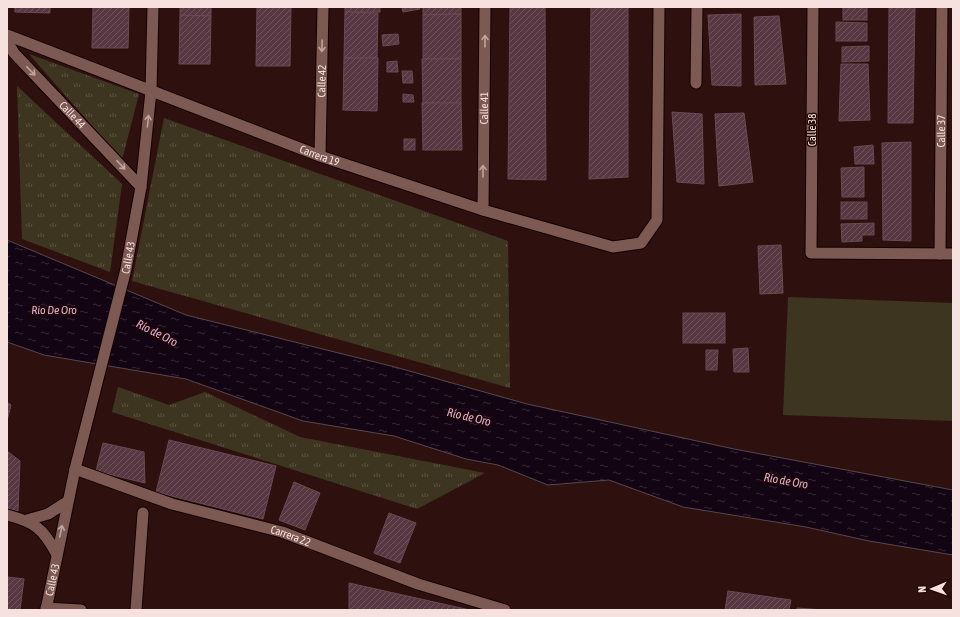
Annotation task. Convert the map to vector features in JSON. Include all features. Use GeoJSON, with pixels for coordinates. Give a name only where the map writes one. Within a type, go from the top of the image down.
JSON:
{"type":"FeatureCollection","features":[{"type":"Feature","properties":{"kind":"street","name":"Calle 43"},"geometry":{"type":"LineString","coordinates":[[46,609],[67,502],[126,269],[141,187],[151,90],[153,7]]}},
{"type":"Feature","properties":{"kind":"street","name":"Calle 42"},"geometry":{"type":"LineString","coordinates":[[320,156],[323,7]]}},
{"type":"Feature","properties":{"kind":"street","name":"Calle 41"},"geometry":{"type":"LineString","coordinates":[[483,210],[485,7]]}},
{"type":"Feature","properties":{"kind":"street","name":"Carrera 19"},"geometry":{"type":"LineString","coordinates":[[7,34],[320,156],[483,210],[613,247],[641,244],[657,220],[659,7]]}},
{"type":"Feature","properties":{"kind":"street"},"geometry":{"type":"LineString","coordinates":[[696,7],[696,83]]}},
{"type":"Feature","properties":{"kind":"street","name":"Calle 38"},"geometry":{"type":"LineString","coordinates":[[813,7],[811,254],[940,254]]}},
{"type":"Feature","properties":{"kind":"street","name":"Calle 37"},"geometry":{"type":"LineString","coordinates":[[940,254],[942,7]]}},
{"type":"Feature","properties":{"kind":"street","name":"Calle 44"},"geometry":{"type":"LineString","coordinates":[[7,41],[14,53],[141,187]]}},
{"type":"Feature","properties":{"kind":"street"},"geometry":{"type":"LineString","coordinates":[[940,254],[953,254]]}},
{"type":"Feature","properties":{"kind":"street","name":"Carrera 22"},"geometry":{"type":"LineString","coordinates":[[75,469],[172,504],[282,532],[418,584],[505,610]]}},
{"type":"Feature","properties":{"kind":"street"},"geometry":{"type":"LineString","coordinates":[[7,516],[27,520],[48,514],[67,502]]}},
{"type":"Feature","properties":{"kind":"street"},"geometry":{"type":"LineString","coordinates":[[136,610],[143,513]]}},
{"type":"Feature","properties":{"kind":"street"},"geometry":{"type":"LineString","coordinates":[[27,520],[44,534],[56,553]]}},
{"type":"Feature","properties":{"kind":"street"},"geometry":{"type":"LineString","coordinates":[[46,609],[81,610]]}},
{"type":"Feature","properties":{"kind":"green space"},"geometry":{"type":"Polygon","coordinates":[[[29,54],[139,94],[122,160],[29,54]]]}},
{"type":"Feature","properties":{"kind":"green space"},"geometry":{"type":"Polygon","coordinates":[[[17,86],[122,184],[110,272],[22,239],[17,86]]]}},
{"type":"Feature","properties":{"kind":"green space"},"geometry":{"type":"Polygon","coordinates":[[[164,118],[508,241],[510,388],[132,281],[164,118]]]}},
{"type":"Feature","properties":{"kind":"green space"},"geometry":{"type":"Polygon","coordinates":[[[788,297],[953,303],[953,421],[783,415],[788,297]]]}},
{"type":"Feature","properties":{"kind":"green space"},"geometry":{"type":"Polygon","coordinates":[[[118,387],[169,405],[205,392],[300,437],[485,473],[417,509],[112,412],[118,387]]]}},
{"type":"Feature","properties":{"kind":"water","name":"Rio De Oro"},"geometry":{"type":"Polygon","coordinates":[[[7,240],[186,315],[395,367],[527,404],[734,449],[953,490],[953,555],[869,541],[806,527],[683,507],[609,480],[548,485],[498,465],[466,459],[394,436],[303,421],[186,379],[44,355],[7,342],[7,240]]]}},
{"type":"Feature","properties":{"kind":"building"},"geometry":{"type":"Polygon","coordinates":[[[15,7],[50,7],[50,13],[15,12],[15,7]]]}},
{"type":"Feature","properties":{"kind":"building"},"geometry":{"type":"Polygon","coordinates":[[[93,7],[129,7],[128,48],[92,48],[93,7]]]}},
{"type":"Feature","properties":{"kind":"building"},"geometry":{"type":"Polygon","coordinates":[[[180,7],[211,7],[211,16],[180,15],[180,7]]]}},
{"type":"Feature","properties":{"kind":"building"},"geometry":{"type":"Polygon","coordinates":[[[257,7],[291,7],[290,66],[256,66],[257,7]]]}},
{"type":"Feature","properties":{"kind":"building"},"geometry":{"type":"Polygon","coordinates":[[[345,7],[380,7],[380,12],[345,12],[345,7]]]}},
{"type":"Feature","properties":{"kind":"building"},"geometry":{"type":"Polygon","coordinates":[[[402,7],[419,7],[420,9],[403,12],[402,7]]]}},
{"type":"Feature","properties":{"kind":"building"},"geometry":{"type":"Polygon","coordinates":[[[423,7],[461,7],[461,14],[423,15],[423,7]]]}},
{"type":"Feature","properties":{"kind":"building"},"geometry":{"type":"Polygon","coordinates":[[[510,7],[545,7],[546,180],[508,179],[510,7]]]}},
{"type":"Feature","properties":{"kind":"building"},"geometry":{"type":"Polygon","coordinates":[[[591,7],[628,7],[628,177],[589,179],[591,7]]]}},
{"type":"Feature","properties":{"kind":"building"},"geometry":{"type":"Polygon","coordinates":[[[843,7],[867,7],[867,20],[843,20],[843,7]]]}},
{"type":"Feature","properties":{"kind":"building"},"geometry":{"type":"Polygon","coordinates":[[[889,7],[915,7],[913,123],[888,123],[889,7]]]}},
{"type":"Feature","properties":{"kind":"building"},"geometry":{"type":"Polygon","coordinates":[[[345,12],[378,13],[377,58],[344,58],[345,12]]]}},
{"type":"Feature","properties":{"kind":"building"},"geometry":{"type":"Polygon","coordinates":[[[461,14],[461,59],[423,59],[423,15],[461,14]]]}},
{"type":"Feature","properties":{"kind":"building"},"geometry":{"type":"Polygon","coordinates":[[[741,14],[741,86],[712,85],[708,15],[741,14]]]}},
{"type":"Feature","properties":{"kind":"building"},"geometry":{"type":"Polygon","coordinates":[[[180,15],[211,16],[210,64],[179,64],[180,15]]]}},
{"type":"Feature","properties":{"kind":"building"},"geometry":{"type":"Polygon","coordinates":[[[779,16],[786,84],[755,85],[754,17],[779,16]]]}},
{"type":"Feature","properties":{"kind":"building"},"geometry":{"type":"Polygon","coordinates":[[[836,22],[867,23],[867,41],[836,41],[836,22]]]}},
{"type":"Feature","properties":{"kind":"building"},"geometry":{"type":"Polygon","coordinates":[[[398,34],[399,44],[383,46],[382,35],[398,34]]]}},
{"type":"Feature","properties":{"kind":"building"},"geometry":{"type":"Polygon","coordinates":[[[869,46],[869,61],[842,62],[842,47],[869,46]]]}},
{"type":"Feature","properties":{"kind":"building"},"geometry":{"type":"Polygon","coordinates":[[[344,58],[378,58],[377,111],[343,110],[344,58]]]}},
{"type":"Feature","properties":{"kind":"building"},"geometry":{"type":"Polygon","coordinates":[[[422,59],[461,59],[461,103],[423,103],[422,59]]]}},
{"type":"Feature","properties":{"kind":"building"},"geometry":{"type":"Polygon","coordinates":[[[397,61],[398,72],[387,72],[387,62],[397,61]]]}},
{"type":"Feature","properties":{"kind":"building"},"geometry":{"type":"Polygon","coordinates":[[[841,64],[868,64],[870,120],[839,121],[841,64]]]}},
{"type":"Feature","properties":{"kind":"building"},"geometry":{"type":"Polygon","coordinates":[[[402,71],[412,71],[413,83],[403,83],[402,71]]]}},
{"type":"Feature","properties":{"kind":"building"},"geometry":{"type":"Polygon","coordinates":[[[403,94],[413,95],[414,102],[403,102],[403,94]]]}},
{"type":"Feature","properties":{"kind":"building"},"geometry":{"type":"Polygon","coordinates":[[[422,103],[461,103],[462,150],[423,150],[422,103]]]}},
{"type":"Feature","properties":{"kind":"building"},"geometry":{"type":"Polygon","coordinates":[[[672,112],[702,114],[704,184],[677,182],[672,112]]]}},
{"type":"Feature","properties":{"kind":"building"},"geometry":{"type":"Polygon","coordinates":[[[744,113],[753,182],[719,186],[715,114],[744,113]]]}},
{"type":"Feature","properties":{"kind":"building"},"geometry":{"type":"Polygon","coordinates":[[[404,139],[415,139],[415,150],[404,150],[404,139]]]}},
{"type":"Feature","properties":{"kind":"building"},"geometry":{"type":"Polygon","coordinates":[[[911,142],[911,241],[883,240],[882,143],[911,142]]]}},
{"type":"Feature","properties":{"kind":"building"},"geometry":{"type":"Polygon","coordinates":[[[873,145],[874,164],[855,164],[854,147],[873,145]]]}},
{"type":"Feature","properties":{"kind":"building"},"geometry":{"type":"Polygon","coordinates":[[[864,167],[864,197],[842,197],[841,168],[864,167]]]}},
{"type":"Feature","properties":{"kind":"building"},"geometry":{"type":"Polygon","coordinates":[[[841,202],[867,202],[867,219],[841,219],[841,202]]]}},
{"type":"Feature","properties":{"kind":"building"},"geometry":{"type":"Polygon","coordinates":[[[874,223],[874,235],[862,235],[862,241],[842,242],[841,224],[874,223]]]}},
{"type":"Feature","properties":{"kind":"building"},"geometry":{"type":"Polygon","coordinates":[[[781,245],[783,293],[760,294],[758,246],[781,245]]]}},
{"type":"Feature","properties":{"kind":"building"},"geometry":{"type":"Polygon","coordinates":[[[683,313],[725,313],[725,343],[683,343],[683,313]]]}},
{"type":"Feature","properties":{"kind":"building"},"geometry":{"type":"Polygon","coordinates":[[[748,348],[749,372],[734,372],[733,349],[748,348]]]}},
{"type":"Feature","properties":{"kind":"building"},"geometry":{"type":"Polygon","coordinates":[[[706,350],[718,350],[717,370],[706,370],[706,350]]]}},
{"type":"Feature","properties":{"kind":"building"},"geometry":{"type":"Polygon","coordinates":[[[7,402],[11,405],[7,421],[7,402]]]}},
{"type":"Feature","properties":{"kind":"building"},"geometry":{"type":"Polygon","coordinates":[[[169,440],[276,466],[263,519],[156,492],[169,440]]]}},
{"type":"Feature","properties":{"kind":"building"},"geometry":{"type":"Polygon","coordinates":[[[103,443],[144,452],[145,483],[96,471],[103,443]]]}},
{"type":"Feature","properties":{"kind":"building"},"geometry":{"type":"Polygon","coordinates":[[[7,451],[20,461],[18,511],[7,508],[7,451]]]}},
{"type":"Feature","properties":{"kind":"building"},"geometry":{"type":"Polygon","coordinates":[[[294,482],[320,493],[305,530],[279,520],[294,482]]]}},
{"type":"Feature","properties":{"kind":"building"},"geometry":{"type":"Polygon","coordinates":[[[389,513],[416,523],[400,563],[374,553],[389,513]]]}},
{"type":"Feature","properties":{"kind":"building"},"geometry":{"type":"Polygon","coordinates":[[[7,577],[24,579],[20,610],[7,610],[7,577]]]}},
{"type":"Feature","properties":{"kind":"building"},"geometry":{"type":"Polygon","coordinates":[[[349,583],[470,610],[349,610],[349,583]]]}},
{"type":"Feature","properties":{"kind":"building"},"geometry":{"type":"Polygon","coordinates":[[[728,591],[791,600],[789,610],[725,610],[728,591]]]}},
{"type":"Feature","properties":{"kind":"building"},"geometry":{"type":"Polygon","coordinates":[[[797,608],[824,610],[797,610],[797,608]]]}},
{"type":"Feature","properties":{"kind":"water label","name":"Río de Oro"},"geometry":{"type":"Point","coordinates":[157,333]}},
{"type":"Feature","properties":{"kind":"water label","name":"Río de Oro"},"geometry":{"type":"Point","coordinates":[469,417]}},
{"type":"Feature","properties":{"kind":"water label","name":"Río de Oro"},"geometry":{"type":"Point","coordinates":[786,481]}}]}
